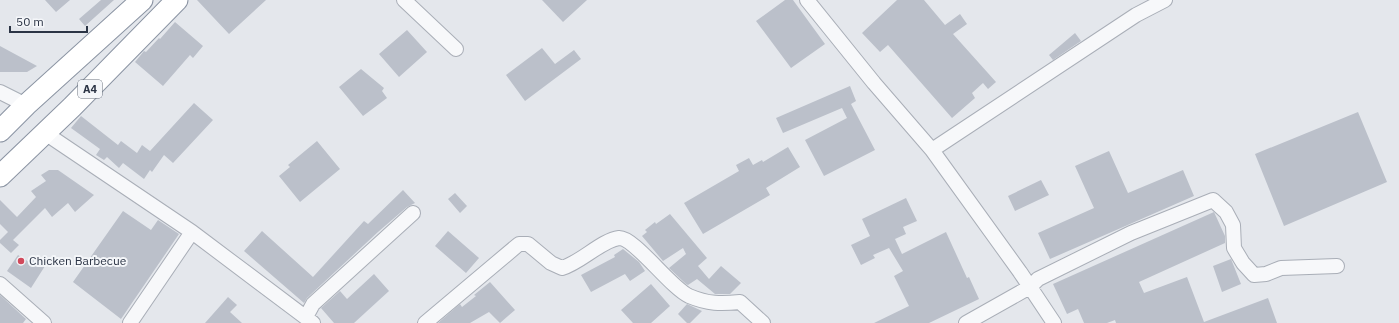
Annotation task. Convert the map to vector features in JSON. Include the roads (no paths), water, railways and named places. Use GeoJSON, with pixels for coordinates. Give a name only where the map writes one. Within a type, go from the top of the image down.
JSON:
{"type":"FeatureCollection","features":[{"type":"Feature","properties":{"kind":"highway","name":"A4"},"geometry":{"type":"LineString","coordinates":[[0,132],[48,84],[142,0]]}},
{"type":"Feature","properties":{"kind":"highway","name":"A4"},"geometry":{"type":"LineString","coordinates":[[0,176],[72,107],[177,0]]}},
{"type":"Feature","properties":{"kind":"highway"},"geometry":{"type":"LineString","coordinates":[[48,84],[72,107]]}},
{"type":"Feature","properties":{"kind":"highway"},"geometry":{"type":"LineString","coordinates":[[0,132],[22,156]]}},
{"type":"Feature","properties":{"kind":"street"},"geometry":{"type":"LineString","coordinates":[[404,0],[456,49]]}},
{"type":"Feature","properties":{"kind":"street"},"geometry":{"type":"LineString","coordinates":[[807,0],[874,83],[932,150],[1054,323]]}},
{"type":"Feature","properties":{"kind":"street"},"geometry":{"type":"LineString","coordinates":[[932,150],[1136,15],[1165,0]]}},
{"type":"Feature","properties":{"kind":"street"},"geometry":{"type":"LineString","coordinates":[[0,92],[26,105]]}},
{"type":"Feature","properties":{"kind":"street"},"geometry":{"type":"LineString","coordinates":[[45,133],[192,232],[310,321],[313,304],[413,213]]}},
{"type":"Feature","properties":{"kind":"street"},"geometry":{"type":"LineString","coordinates":[[966,323],[1030,287],[1038,279],[1131,233],[1213,200],[1226,212],[1232,225],[1234,248],[1243,264],[1254,275],[1294,266],[1337,266]]}},
{"type":"Feature","properties":{"kind":"street"},"geometry":{"type":"LineString","coordinates":[[130,323],[192,232]]}},
{"type":"Feature","properties":{"kind":"street"},"geometry":{"type":"LineString","coordinates":[[425,323],[519,244],[528,244],[551,263],[562,268],[618,238],[629,240],[673,284],[689,296],[716,304],[740,302],[763,323]]}},
{"type":"Feature","properties":{"kind":"street"},"geometry":{"type":"LineString","coordinates":[[0,284],[44,323]]}},
{"type":"Feature","properties":{"kind":"place","name":"Chicken Barbecue"},"geometry":{"type":"Point","coordinates":[21,261]}}]}
